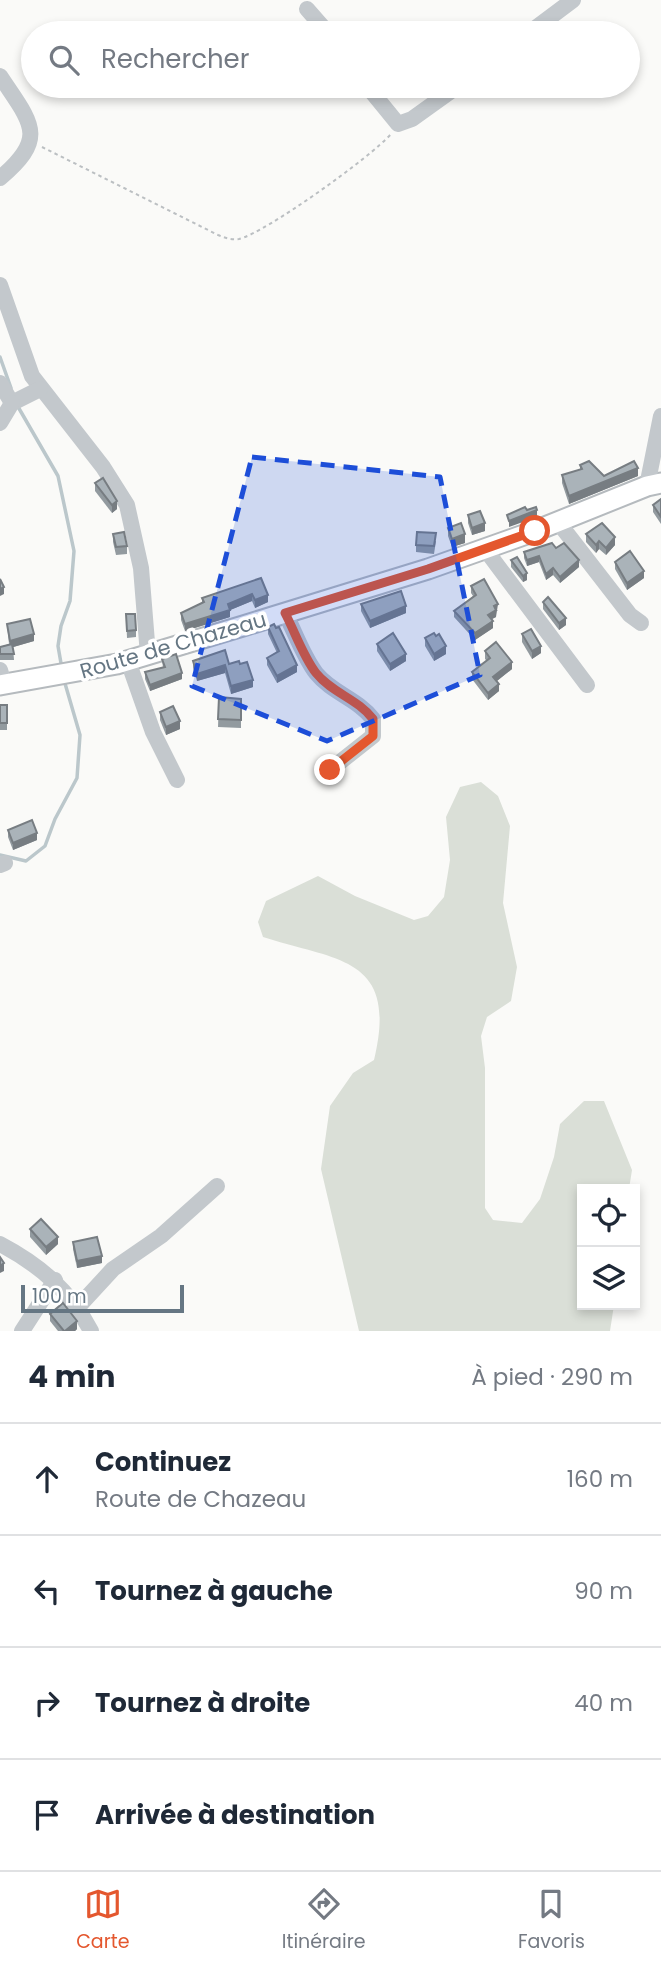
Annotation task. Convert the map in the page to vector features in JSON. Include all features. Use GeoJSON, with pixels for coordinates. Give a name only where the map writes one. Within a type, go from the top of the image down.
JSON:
{"type":"FeatureCollection","features":[{"type":"Feature","properties":{"kind":"main road","name":"Route de Chazeau"},"geometry":{"type":"LineString","coordinates":[[1,680],[43,678],[128,661],[485,549],[654,485]]}},
{"type":"Feature","properties":{"kind":"street"},"geometry":{"type":"LineString","coordinates":[[545,21],[573,0]]}},
{"type":"Feature","properties":{"kind":"street"},"geometry":{"type":"LineString","coordinates":[[307,9],[318,21]]}},
{"type":"Feature","properties":{"kind":"street"},"geometry":{"type":"LineString","coordinates":[[0,76],[30,128],[31,142],[20,161],[0,178]]}},
{"type":"Feature","properties":{"kind":"street"},"geometry":{"type":"LineString","coordinates":[[375,98],[392,122],[398,124],[412,120],[442,98]]}},
{"type":"Feature","properties":{"kind":"street"},"geometry":{"type":"LineString","coordinates":[[0,285],[32,376],[40,390],[103,467],[127,505],[141,568],[148,655]]}},
{"type":"Feature","properties":{"kind":"street"},"geometry":{"type":"LineString","coordinates":[[0,383],[12,402]]}},
{"type":"Feature","properties":{"kind":"street"},"geometry":{"type":"LineString","coordinates":[[0,423],[12,402],[40,390]]}},
{"type":"Feature","properties":{"kind":"street"},"geometry":{"type":"LineString","coordinates":[[654,485],[661,416]]}},
{"type":"Feature","properties":{"kind":"street"},"geometry":{"type":"LineString","coordinates":[[558,522],[630,615],[640,624]]}},
{"type":"Feature","properties":{"kind":"street"},"geometry":{"type":"LineString","coordinates":[[485,549],[587,685]]}},
{"type":"Feature","properties":{"kind":"street"},"geometry":{"type":"LineString","coordinates":[[285,613],[317,674],[340,694],[364,707],[373,719],[373,736],[330,770]]}},
{"type":"Feature","properties":{"kind":"street"},"geometry":{"type":"LineString","coordinates":[[128,661],[153,732],[177,780]]}},
{"type":"Feature","properties":{"kind":"street"},"geometry":{"type":"LineString","coordinates":[[78,1307],[113,1269],[161,1236],[217,1186]]}},
{"type":"Feature","properties":{"kind":"street"},"geometry":{"type":"LineString","coordinates":[[0,1244],[55,1280],[78,1307],[91,1331]]}},
{"type":"Feature","properties":{"kind":"street"},"geometry":{"type":"LineString","coordinates":[[22,1331],[55,1280]]}},
{"type":"Feature","properties":{"kind":"path"},"geometry":{"type":"LineString","coordinates":[[31,142],[233,239],[253,233],[359,164],[388,138],[398,124]]}},
{"type":"Feature","properties":{"kind":"highlighted area"},"geometry":{"type":"Polygon","coordinates":[[[252,457],[440,477],[480,675],[327,741],[192,686],[252,457]]]}},
{"type":"Feature","properties":{"kind":"shaded area"},"geometry":{"type":"Polygon","coordinates":[[[481,782],[498,796],[510,826],[503,903],[517,967],[511,1001],[487,1017],[481,1036],[485,1068],[485,1208],[493,1220],[522,1223],[540,1199],[554,1157],[560,1124],[584,1101],[604,1101],[632,1170],[630,1184],[577,1184],[577,1310],[613,1310],[610,1331],[359,1331],[321,1169],[330,1106],[353,1073],[374,1060],[379,1026],[378,1000],[369,982],[356,968],[337,959],[263,937],[258,922],[266,901],[318,876],[355,896],[414,920],[428,916],[444,897],[450,860],[446,817],[460,787],[481,782]]]}},
{"type":"Feature","properties":{"kind":"building"},"geometry":{"type":"Polygon","coordinates":[[[589,461],[604,476],[634,461],[638,468],[569,496],[562,475],[582,469],[580,465],[589,461]]]}},
{"type":"Feature","properties":{"kind":"building"},"geometry":{"type":"Polygon","coordinates":[[[103,478],[117,501],[112,505],[95,483],[103,478]]]}},
{"type":"Feature","properties":{"kind":"building"},"geometry":{"type":"Polygon","coordinates":[[[661,499],[661,517],[653,505],[661,499]]]}},
{"type":"Feature","properties":{"kind":"building"},"geometry":{"type":"Polygon","coordinates":[[[525,507],[527,510],[536,507],[537,510],[509,521],[507,515],[525,507]]]}},
{"type":"Feature","properties":{"kind":"building"},"geometry":{"type":"Polygon","coordinates":[[[480,511],[485,523],[472,528],[468,515],[480,511]]]}},
{"type":"Feature","properties":{"kind":"building"},"geometry":{"type":"Polygon","coordinates":[[[461,523],[465,534],[452,539],[448,528],[461,523]]]}},
{"type":"Feature","properties":{"kind":"building"},"geometry":{"type":"Polygon","coordinates":[[[602,523],[615,537],[606,548],[599,541],[596,545],[586,534],[602,523]]]}},
{"type":"Feature","properties":{"kind":"building"},"geometry":{"type":"Polygon","coordinates":[[[124,532],[127,546],[116,547],[113,534],[124,532]]]}},
{"type":"Feature","properties":{"kind":"building"},"geometry":{"type":"Polygon","coordinates":[[[417,532],[436,533],[434,546],[416,545],[417,532]]]}},
{"type":"Feature","properties":{"kind":"building"},"geometry":{"type":"Polygon","coordinates":[[[552,543],[556,548],[564,543],[579,560],[560,577],[553,568],[546,574],[539,556],[527,560],[524,552],[552,543]]]}},
{"type":"Feature","properties":{"kind":"building"},"geometry":{"type":"Polygon","coordinates":[[[630,551],[644,571],[627,583],[615,562],[630,551]]]}},
{"type":"Feature","properties":{"kind":"building"},"geometry":{"type":"Polygon","coordinates":[[[517,557],[527,573],[523,576],[511,560],[517,557]]]}},
{"type":"Feature","properties":{"kind":"building"},"geometry":{"type":"Polygon","coordinates":[[[261,578],[268,595],[255,600],[252,594],[228,604],[230,610],[185,624],[181,613],[204,602],[202,598],[261,578]]]}},
{"type":"Feature","properties":{"kind":"building"},"geometry":{"type":"Polygon","coordinates":[[[484,579],[498,604],[494,606],[496,610],[488,615],[493,621],[475,633],[454,611],[476,595],[471,586],[484,579]]]}},
{"type":"Feature","properties":{"kind":"building"},"geometry":{"type":"Polygon","coordinates":[[[401,591],[406,606],[370,621],[361,604],[401,591]]]}},
{"type":"Feature","properties":{"kind":"building"},"geometry":{"type":"Polygon","coordinates":[[[548,597],[566,618],[559,623],[543,602],[548,597]]]}},
{"type":"Feature","properties":{"kind":"building"},"geometry":{"type":"Polygon","coordinates":[[[126,614],[135,614],[136,630],[127,631],[126,614]]]}},
{"type":"Feature","properties":{"kind":"building"},"geometry":{"type":"Polygon","coordinates":[[[30,619],[34,634],[10,641],[7,624],[30,619]]]}},
{"type":"Feature","properties":{"kind":"building"},"geometry":{"type":"Polygon","coordinates":[[[274,624],[276,628],[279,627],[297,665],[277,676],[267,658],[279,651],[268,627],[274,624]]]}},
{"type":"Feature","properties":{"kind":"building"},"geometry":{"type":"Polygon","coordinates":[[[531,629],[541,646],[532,651],[522,634],[531,629]]]}},
{"type":"Feature","properties":{"kind":"building"},"geometry":{"type":"Polygon","coordinates":[[[393,633],[406,654],[390,664],[377,644],[393,633]]]}},
{"type":"Feature","properties":{"kind":"building"},"geometry":{"type":"Polygon","coordinates":[[[434,633],[436,636],[439,634],[446,646],[434,654],[425,638],[434,633]]]}},
{"type":"Feature","properties":{"kind":"building"},"geometry":{"type":"Polygon","coordinates":[[[496,642],[512,662],[493,677],[499,684],[488,693],[472,672],[490,658],[485,651],[496,642]]]}},
{"type":"Feature","properties":{"kind":"building"},"geometry":{"type":"Polygon","coordinates":[[[12,644],[14,654],[0,654],[0,647],[12,644]]]}},
{"type":"Feature","properties":{"kind":"building"},"geometry":{"type":"Polygon","coordinates":[[[225,650],[229,664],[247,662],[253,680],[231,686],[225,665],[197,674],[193,661],[225,650]]]}},
{"type":"Feature","properties":{"kind":"building"},"geometry":{"type":"Polygon","coordinates":[[[176,654],[182,673],[150,685],[145,672],[165,667],[162,659],[176,654]]]}},
{"type":"Feature","properties":{"kind":"building"},"geometry":{"type":"Polygon","coordinates":[[[219,697],[241,699],[241,720],[218,719],[219,697]]]}},
{"type":"Feature","properties":{"kind":"building"},"geometry":{"type":"Polygon","coordinates":[[[0,705],[7,705],[7,723],[0,723],[0,705]]]}},
{"type":"Feature","properties":{"kind":"building"},"geometry":{"type":"Polygon","coordinates":[[[173,706],[180,721],[166,727],[160,712],[173,706]]]}},
{"type":"Feature","properties":{"kind":"building"},"geometry":{"type":"Polygon","coordinates":[[[32,820],[37,833],[13,843],[8,830],[32,820]]]}},
{"type":"Feature","properties":{"kind":"building"},"geometry":{"type":"Polygon","coordinates":[[[41,1219],[58,1237],[46,1247],[30,1229],[41,1219]]]}},
{"type":"Feature","properties":{"kind":"building"},"geometry":{"type":"Polygon","coordinates":[[[97,1237],[102,1256],[77,1261],[73,1242],[97,1237]]]}},
{"type":"Feature","properties":{"kind":"building"},"geometry":{"type":"Polygon","coordinates":[[[63,1303],[77,1321],[65,1331],[50,1314],[63,1303]]]}},
{"type":"Feature","properties":{"kind":"waterway"},"geometry":{"type":"LineString","coordinates":[[0,357],[11,388]]}},
{"type":"Feature","properties":{"kind":"waterway"},"geometry":{"type":"LineString","coordinates":[[17,405],[58,476],[74,551],[70,601],[61,626],[58,646],[62,669]]}},
{"type":"Feature","properties":{"kind":"waterway"},"geometry":{"type":"LineString","coordinates":[[0,855],[26,861],[45,846],[55,819],[77,778],[80,735],[64,680]]}},
{"type":"Feature","properties":{"kind":"route"},"geometry":{"type":"LineString","coordinates":[[330,770],[373,736],[373,719],[364,707],[340,694],[317,674],[285,613],[428,569],[535,531]]}}]}
